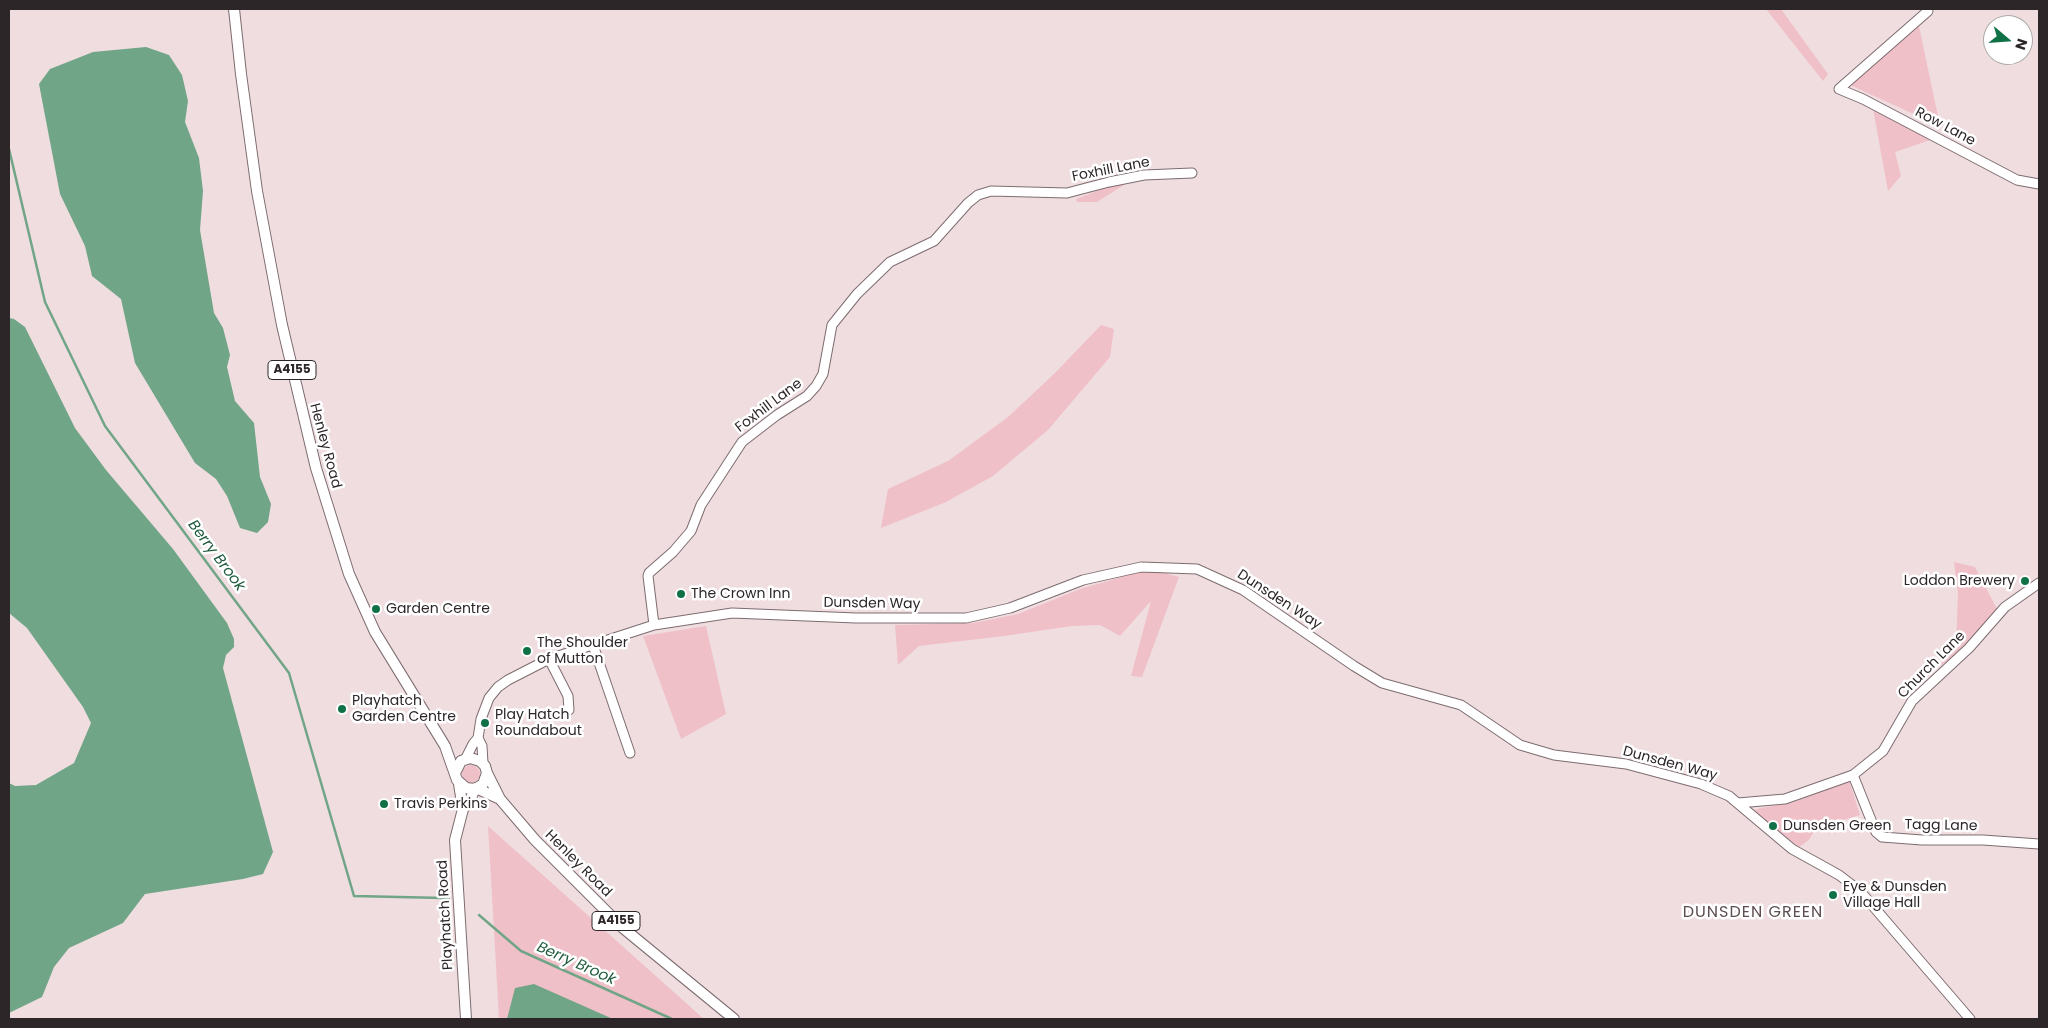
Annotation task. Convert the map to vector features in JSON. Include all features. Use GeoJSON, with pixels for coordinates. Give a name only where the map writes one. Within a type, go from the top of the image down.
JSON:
{"type":"FeatureCollection","features":[{"type":"Feature","properties":{"kind":"main road","name":"Henley Road"},"geometry":{"type":"LineString","coordinates":[[234,9],[241,74],[265,235],[294,378],[316,468],[349,574],[375,632],[446,746],[455,773]]}},
{"type":"Feature","properties":{"kind":"main road","name":"Henley Road"},"geometry":{"type":"LineString","coordinates":[[446,746],[466,759]]}},
{"type":"Feature","properties":{"kind":"main road"},"geometry":{"type":"LineString","coordinates":[[474,758],[485,768],[485,781],[475,788],[466,788],[459,784],[455,773],[458,764],[466,759],[474,758]]}},
{"type":"Feature","properties":{"kind":"main road","name":"Henley Road"},"geometry":{"type":"LineString","coordinates":[[485,768],[500,799],[535,840],[623,928],[734,1019]]}},
{"type":"Feature","properties":{"kind":"main road","name":"Playhatch Road"},"geometry":{"type":"LineString","coordinates":[[459,784],[463,809],[455,840],[466,1019]]}},
{"type":"Feature","properties":{"kind":"main road","name":"Henley Road"},"geometry":{"type":"LineString","coordinates":[[475,788],[500,799]]}},
{"type":"Feature","properties":{"kind":"main road","name":"Playhatch Road"},"geometry":{"type":"LineString","coordinates":[[463,809],[469,802],[475,788]]}},
{"type":"Feature","properties":{"kind":"street","name":"Row Lane"},"geometry":{"type":"LineString","coordinates":[[1928,11],[1839,89],[2017,180],[2039,184]]}},
{"type":"Feature","properties":{"kind":"street","name":"Foxhill Lane"},"geometry":{"type":"LineString","coordinates":[[654,625],[649,573],[673,552],[691,531],[701,505],[742,442],[777,415],[807,396],[816,386],[823,374],[832,325],[857,294],[890,262],[934,241],[968,203],[978,195],[990,191],[1067,192],[1144,175],[1192,173]]}},
{"type":"Feature","properties":{"kind":"street","name":"Dunsden Way"},"geometry":{"type":"LineString","coordinates":[[466,759],[472,744],[478,738],[486,705],[498,687],[518,673],[549,659],[654,625],[732,614],[865,618],[966,618],[1010,608],[1083,580],[1141,567],[1197,569],[1243,590],[1382,683],[1461,705],[1520,745],[1554,755],[1626,764],[1701,784],[1729,796],[1792,850],[1839,875],[1860,892],[1970,1019]]}},
{"type":"Feature","properties":{"kind":"street","name":"Church Lane"},"geometry":{"type":"LineString","coordinates":[[1738,804],[1785,799],[1853,775],[1883,751],[1912,701],[1969,648],[2005,607],[2039,583]]}},
{"type":"Feature","properties":{"kind":"street"},"geometry":{"type":"LineString","coordinates":[[593,645],[630,753]]}},
{"type":"Feature","properties":{"kind":"street"},"geometry":{"type":"LineString","coordinates":[[549,659],[568,696],[569,710]]}},
{"type":"Feature","properties":{"kind":"street","name":"Dunsden Way"},"geometry":{"type":"LineString","coordinates":[[478,738],[482,746],[485,768]]}},
{"type":"Feature","properties":{"kind":"street","name":"Tagg Lane"},"geometry":{"type":"LineString","coordinates":[[1853,775],[1876,832],[1882,837],[1922,840],[1983,840],[2039,844]]}},
{"type":"Feature","properties":{"kind":"shaded area"},"geometry":{"type":"Polygon","coordinates":[[[1766,9],[1781,9],[1828,74],[1823,81],[1766,9]]]}},
{"type":"Feature","properties":{"kind":"shaded area"},"geometry":{"type":"Polygon","coordinates":[[[1919,26],[1940,126],[1850,85],[1919,26]]]}},
{"type":"Feature","properties":{"kind":"shaded area"},"geometry":{"type":"Polygon","coordinates":[[[146,47],[169,55],[182,75],[188,101],[185,122],[199,158],[203,191],[200,230],[214,313],[223,328],[230,355],[227,367],[235,401],[254,423],[260,477],[271,504],[268,522],[257,533],[240,528],[227,496],[216,479],[195,463],[135,363],[121,299],[92,276],[85,246],[60,194],[39,84],[50,69],[93,52],[146,47]]]}},
{"type":"Feature","properties":{"kind":"shaded area"},"geometry":{"type":"Polygon","coordinates":[[[1873,109],[1936,138],[1895,152],[1901,176],[1888,191],[1873,109]]]}},
{"type":"Feature","properties":{"kind":"shaded area"},"geometry":{"type":"Polygon","coordinates":[[[1118,183],[1124,185],[1097,202],[1077,202],[1076,199],[1118,183]]]}},
{"type":"Feature","properties":{"kind":"shaded area"},"geometry":{"type":"Polygon","coordinates":[[[9,318],[14,319],[25,327],[75,428],[106,470],[173,549],[227,623],[234,639],[234,647],[226,655],[223,668],[273,852],[263,874],[243,879],[145,894],[123,923],[69,948],[54,967],[42,997],[9,1013],[9,783],[15,786],[36,785],[74,763],[91,723],[83,707],[27,628],[9,613],[9,318]]]}},
{"type":"Feature","properties":{"kind":"shaded area"},"geometry":{"type":"Polygon","coordinates":[[[1101,325],[1114,329],[1110,357],[1048,430],[993,476],[946,502],[881,528],[888,489],[948,461],[1008,417],[1054,374],[1101,325]]]}},
{"type":"Feature","properties":{"kind":"shaded area"},"geometry":{"type":"Polygon","coordinates":[[[1954,562],[1975,567],[1997,609],[1964,650],[1937,668],[1956,643],[1958,593],[1954,562]]]}},
{"type":"Feature","properties":{"kind":"shaded area"},"geometry":{"type":"Polygon","coordinates":[[[1150,569],[1179,577],[1142,677],[1131,676],[1151,601],[1120,636],[1100,625],[1072,626],[919,646],[898,665],[895,625],[973,623],[1018,614],[1080,589],[1150,569]]]}},
{"type":"Feature","properties":{"kind":"shaded area"},"geometry":{"type":"Polygon","coordinates":[[[706,626],[726,714],[681,739],[643,636],[706,626]]]}},
{"type":"Feature","properties":{"kind":"shaded area"},"geometry":{"type":"Polygon","coordinates":[[[467,765],[475,765],[480,770],[478,781],[467,783],[462,778],[462,770],[467,765]]]}},
{"type":"Feature","properties":{"kind":"shaded area","name":"Dunsden Green"},"geometry":{"type":"Polygon","coordinates":[[[1849,780],[1860,815],[1819,827],[1814,831],[1809,840],[1799,847],[1754,814],[1754,810],[1791,803],[1849,780]]]}},
{"type":"Feature","properties":{"kind":"shaded area"},"geometry":{"type":"Polygon","coordinates":[[[488,826],[704,1019],[499,1019],[488,826]]]}},
{"type":"Feature","properties":{"kind":"shaded area"},"geometry":{"type":"Polygon","coordinates":[[[534,984],[613,1019],[507,1019],[515,988],[534,984]]]}},
{"type":"Feature","properties":{"kind":"waterway","name":"Berry Brook"},"geometry":{"type":"LineString","coordinates":[[9,149],[45,302],[105,426],[289,673],[354,896],[449,899]]}},
{"type":"Feature","properties":{"kind":"waterway","name":"Berry Brook"},"geometry":{"type":"LineString","coordinates":[[479,915],[521,951],[672,1019]]}},
{"type":"Feature","properties":{"kind":"place","name":"Loddon Brewery"},"geometry":{"type":"Point","coordinates":[2025,581]}},
{"type":"Feature","properties":{"kind":"place","name":"The Crown Inn"},"geometry":{"type":"Point","coordinates":[681,594]}},
{"type":"Feature","properties":{"kind":"place","name":"Garden Centre"},"geometry":{"type":"Point","coordinates":[376,609]}},
{"type":"Feature","properties":{"kind":"place","name":"The Shoulder of Mutton"},"geometry":{"type":"Point","coordinates":[527,651]}},
{"type":"Feature","properties":{"kind":"place","name":"Playhatch Garden Centre"},"geometry":{"type":"Point","coordinates":[342,709]}},
{"type":"Feature","properties":{"kind":"place","name":"Play Hatch Roundabout"},"geometry":{"type":"Point","coordinates":[485,723]}},
{"type":"Feature","properties":{"kind":"place","name":"Travis Perkins"},"geometry":{"type":"Point","coordinates":[384,804]}},
{"type":"Feature","properties":{"kind":"place","name":"Dunsden Green"},"geometry":{"type":"Point","coordinates":[1773,826]}},
{"type":"Feature","properties":{"kind":"place","name":"Eye & Dunsden Village Hall"},"geometry":{"type":"Point","coordinates":[1833,895]}},
{"type":"Feature","properties":{"kind":"district","name":"DUNSDEN GREEN"},"geometry":{"type":"Point","coordinates":[1753,913]}}]}
